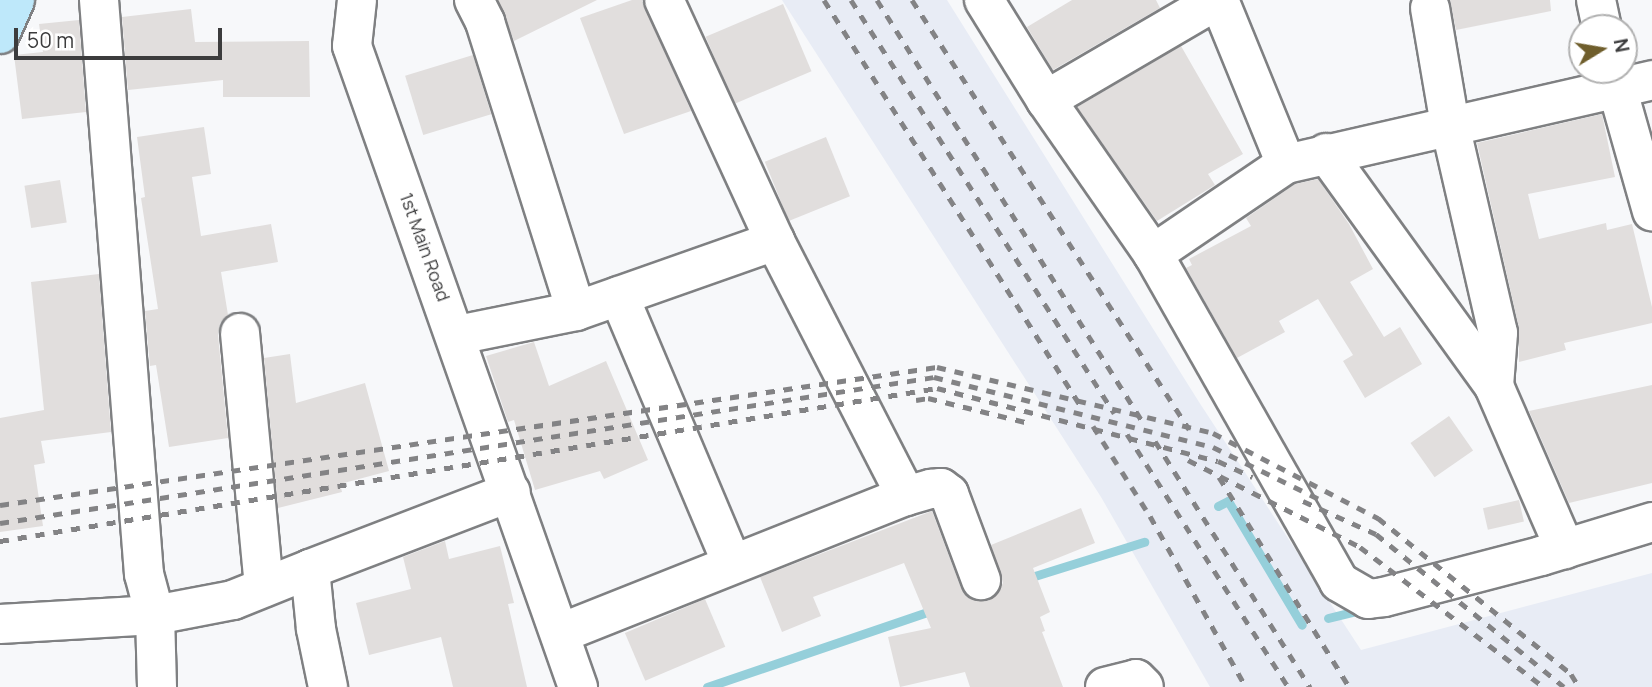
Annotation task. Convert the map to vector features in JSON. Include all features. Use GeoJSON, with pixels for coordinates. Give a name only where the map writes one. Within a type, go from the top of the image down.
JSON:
{"type":"FeatureCollection","features":[{"type":"Feature","properties":{"kind":"street"},"geometry":{"type":"LineString","coordinates":[[99,0],[144,574],[155,615],[157,687]]}},
{"type":"Feature","properties":{"kind":"street","name":"1st Main Road"},"geometry":{"type":"LineString","coordinates":[[357,0],[352,46],[457,335],[578,687]]}},
{"type":"Feature","properties":{"kind":"street"},"geometry":{"type":"LineString","coordinates":[[474,0],[485,22],[576,311]]}},
{"type":"Feature","properties":{"kind":"street"},"geometry":{"type":"LineString","coordinates":[[664,0],[775,241],[906,496]]}},
{"type":"Feature","properties":{"kind":"street"},"geometry":{"type":"LineString","coordinates":[[985,0],[1046,100],[1153,254],[1339,582],[1368,599],[1384,597],[1652,523]]}},
{"type":"Feature","properties":{"kind":"street"},"geometry":{"type":"LineString","coordinates":[[1046,100],[1218,0],[1286,164]]}},
{"type":"Feature","properties":{"kind":"street"},"geometry":{"type":"LineString","coordinates":[[1430,8],[1450,125],[1498,333],[1494,386]]}},
{"type":"Feature","properties":{"kind":"street"},"geometry":{"type":"LineString","coordinates":[[1153,254],[1286,164],[1608,84]]}},
{"type":"Feature","properties":{"kind":"street"},"geometry":{"type":"LineString","coordinates":[[1628,84],[1652,211]]}},
{"type":"Feature","properties":{"kind":"street"},"geometry":{"type":"LineString","coordinates":[[1326,153],[1494,386],[1565,549]]}},
{"type":"Feature","properties":{"kind":"street"},"geometry":{"type":"LineString","coordinates":[[457,335],[576,311],[775,241]]}},
{"type":"Feature","properties":{"kind":"street"},"geometry":{"type":"LineString","coordinates":[[619,296],[732,563]]}},
{"type":"Feature","properties":{"kind":"street"},"geometry":{"type":"LineString","coordinates":[[240,333],[264,587]]}},
{"type":"Feature","properties":{"kind":"street"},"geometry":{"type":"LineString","coordinates":[[561,633],[732,563],[906,496],[932,489],[941,488],[948,494],[981,580]]}},
{"type":"Feature","properties":{"kind":"street"},"geometry":{"type":"LineString","coordinates":[[0,624],[155,615],[233,600],[511,492]]}},
{"type":"Feature","properties":{"kind":"street"},"geometry":{"type":"LineString","coordinates":[[310,569],[316,629],[328,687]]}},
{"type":"Feature","properties":{"kind":"street"},"geometry":{"type":"LineString","coordinates":[[1105,687],[1136,679],[1144,687]]}},
{"type":"Feature","properties":{"kind":"shaded area"},"geometry":{"type":"Polygon","coordinates":[[[782,0],[947,0],[1199,402],[1361,650],[1652,573],[1652,687],[1210,687],[1101,497],[782,0]]]}},
{"type":"Feature","properties":{"kind":"building"},"geometry":{"type":"Polygon","coordinates":[[[498,0],[597,0],[514,41],[498,0]]]}},
{"type":"Feature","properties":{"kind":"building"},"geometry":{"type":"Polygon","coordinates":[[[632,0],[642,0],[691,111],[624,134],[580,18],[632,0]]]}},
{"type":"Feature","properties":{"kind":"building"},"geometry":{"type":"Polygon","coordinates":[[[1072,0],[1156,0],[1160,8],[1053,70],[1027,27],[1072,0]]]}},
{"type":"Feature","properties":{"kind":"building"},"geometry":{"type":"Polygon","coordinates":[[[1450,0],[1550,0],[1551,11],[1456,30],[1450,0]]]}},
{"type":"Feature","properties":{"kind":"building"},"geometry":{"type":"Polygon","coordinates":[[[783,4],[812,71],[734,104],[706,37],[783,4]]]}},
{"type":"Feature","properties":{"kind":"building"},"geometry":{"type":"Polygon","coordinates":[[[191,9],[195,42],[309,41],[310,97],[223,97],[223,80],[128,90],[122,17],[191,9]]]}},
{"type":"Feature","properties":{"kind":"building"},"geometry":{"type":"Polygon","coordinates":[[[79,20],[86,112],[22,119],[14,55],[43,52],[39,24],[79,20]]]}},
{"type":"Feature","properties":{"kind":"building"},"geometry":{"type":"Polygon","coordinates":[[[1181,46],[1243,154],[1208,174],[1215,185],[1157,221],[1077,107],[1181,46]]]}},
{"type":"Feature","properties":{"kind":"building"},"geometry":{"type":"Polygon","coordinates":[[[473,55],[491,114],[423,135],[405,76],[473,55]]]}},
{"type":"Feature","properties":{"kind":"building"},"geometry":{"type":"Polygon","coordinates":[[[1602,114],[1615,177],[1528,194],[1539,239],[1606,223],[1607,230],[1632,224],[1652,307],[1652,323],[1564,343],[1566,350],[1519,362],[1519,328],[1477,143],[1602,114]]]}},
{"type":"Feature","properties":{"kind":"building"},"geometry":{"type":"Polygon","coordinates":[[[204,127],[211,174],[192,177],[201,236],[271,224],[278,262],[221,272],[228,315],[220,323],[218,335],[228,438],[169,447],[156,365],[150,366],[145,311],[158,309],[141,198],[145,197],[137,137],[204,127]]]}},
{"type":"Feature","properties":{"kind":"building"},"geometry":{"type":"Polygon","coordinates":[[[826,137],[850,196],[789,221],[765,162],[826,137]]]}},
{"type":"Feature","properties":{"kind":"building"},"geometry":{"type":"Polygon","coordinates":[[[1318,179],[1349,224],[1373,269],[1350,282],[1384,337],[1400,327],[1422,364],[1365,398],[1343,361],[1353,355],[1318,299],[1279,321],[1285,332],[1237,358],[1186,268],[1192,265],[1189,259],[1251,226],[1246,218],[1295,184],[1318,179]]]}},
{"type":"Feature","properties":{"kind":"building"},"geometry":{"type":"Polygon","coordinates":[[[60,180],[67,222],[31,228],[24,186],[60,180]]]}},
{"type":"Feature","properties":{"kind":"building"},"geometry":{"type":"Polygon","coordinates":[[[99,274],[111,432],[41,441],[45,463],[34,465],[43,526],[0,532],[0,418],[44,410],[31,282],[99,274]]]}},
{"type":"Feature","properties":{"kind":"building"},"geometry":{"type":"Polygon","coordinates":[[[534,342],[549,386],[606,361],[648,460],[604,479],[600,471],[535,490],[514,420],[508,422],[486,356],[534,342]]]}},
{"type":"Feature","properties":{"kind":"building"},"geometry":{"type":"Polygon","coordinates":[[[290,354],[296,403],[365,383],[389,471],[340,484],[342,492],[278,508],[264,358],[290,354]]]}},
{"type":"Feature","properties":{"kind":"building"},"geometry":{"type":"Polygon","coordinates":[[[1652,385],[1652,483],[1569,503],[1529,411],[1652,385]]]}},
{"type":"Feature","properties":{"kind":"building"},"geometry":{"type":"Polygon","coordinates":[[[1449,416],[1473,450],[1435,477],[1410,443],[1449,416]]]}},
{"type":"Feature","properties":{"kind":"building"},"geometry":{"type":"Polygon","coordinates":[[[1519,500],[1524,521],[1488,530],[1483,508],[1519,500]]]}},
{"type":"Feature","properties":{"kind":"building"},"geometry":{"type":"Polygon","coordinates":[[[1081,508],[1095,543],[1033,568],[1050,612],[1040,617],[1045,631],[1042,632],[1063,687],[970,687],[965,672],[900,687],[888,637],[931,628],[904,563],[813,597],[821,616],[782,632],[760,577],[932,511],[961,588],[968,597],[977,601],[988,601],[997,594],[1003,583],[991,545],[1081,508]]]}},
{"type":"Feature","properties":{"kind":"building"},"geometry":{"type":"Polygon","coordinates":[[[445,541],[449,559],[500,546],[514,603],[508,604],[527,687],[453,687],[441,637],[369,655],[356,603],[411,589],[403,557],[445,541]]]}},
{"type":"Feature","properties":{"kind":"building"},"geometry":{"type":"Polygon","coordinates":[[[705,599],[725,647],[645,681],[625,633],[705,599]]]}},
{"type":"Feature","properties":{"kind":"waterway"},"geometry":{"type":"LineString","coordinates":[[1218,506],[1228,501],[1302,625]]}},
{"type":"Feature","properties":{"kind":"waterway"},"geometry":{"type":"LineString","coordinates":[[1025,579],[1144,542]]}},
{"type":"Feature","properties":{"kind":"waterway"},"geometry":{"type":"LineString","coordinates":[[707,687],[936,609]]}},
{"type":"Feature","properties":{"kind":"waterway"},"geometry":{"type":"LineString","coordinates":[[1328,618],[1361,610]]}},
{"type":"Feature","properties":{"kind":"railway"},"geometry":{"type":"LineString","coordinates":[[824,0],[1080,405]]}},
{"type":"Feature","properties":{"kind":"railway"},"geometry":{"type":"LineString","coordinates":[[851,0],[1114,413]]}},
{"type":"Feature","properties":{"kind":"railway"},"geometry":{"type":"LineString","coordinates":[[877,0],[1142,420]]}},
{"type":"Feature","properties":{"kind":"railway"},"geometry":{"type":"LineString","coordinates":[[912,0],[1189,429]]}},
{"type":"Feature","properties":{"kind":"railway"},"geometry":{"type":"LineString","coordinates":[[0,505],[937,367],[1213,433],[1378,518],[1571,674],[1579,687]]}},
{"type":"Feature","properties":{"kind":"railway"},"geometry":{"type":"LineString","coordinates":[[0,523],[934,377],[1213,447],[1319,499]]}},
{"type":"Feature","properties":{"kind":"railway"},"geometry":{"type":"LineString","coordinates":[[0,541],[937,388],[1218,461],[1253,477]]}},
{"type":"Feature","properties":{"kind":"railway"},"geometry":{"type":"LineString","coordinates":[[916,400],[928,398],[1025,422]]}},
{"type":"Feature","properties":{"kind":"railway"},"geometry":{"type":"LineString","coordinates":[[1093,426],[1150,516],[1246,687]]}},
{"type":"Feature","properties":{"kind":"railway"},"geometry":{"type":"LineString","coordinates":[[1127,434],[1288,687]]}},
{"type":"Feature","properties":{"kind":"railway"},"geometry":{"type":"LineString","coordinates":[[1155,441],[1310,687]]}},
{"type":"Feature","properties":{"kind":"railway"},"geometry":{"type":"LineString","coordinates":[[1188,460],[1360,547],[1544,687]]}},
{"type":"Feature","properties":{"kind":"railway"},"geometry":{"type":"LineString","coordinates":[[1219,477],[1349,687]]}},
{"type":"Feature","properties":{"kind":"railway"},"geometry":{"type":"LineString","coordinates":[[1303,501],[1376,534],[1564,687]]}}]}
